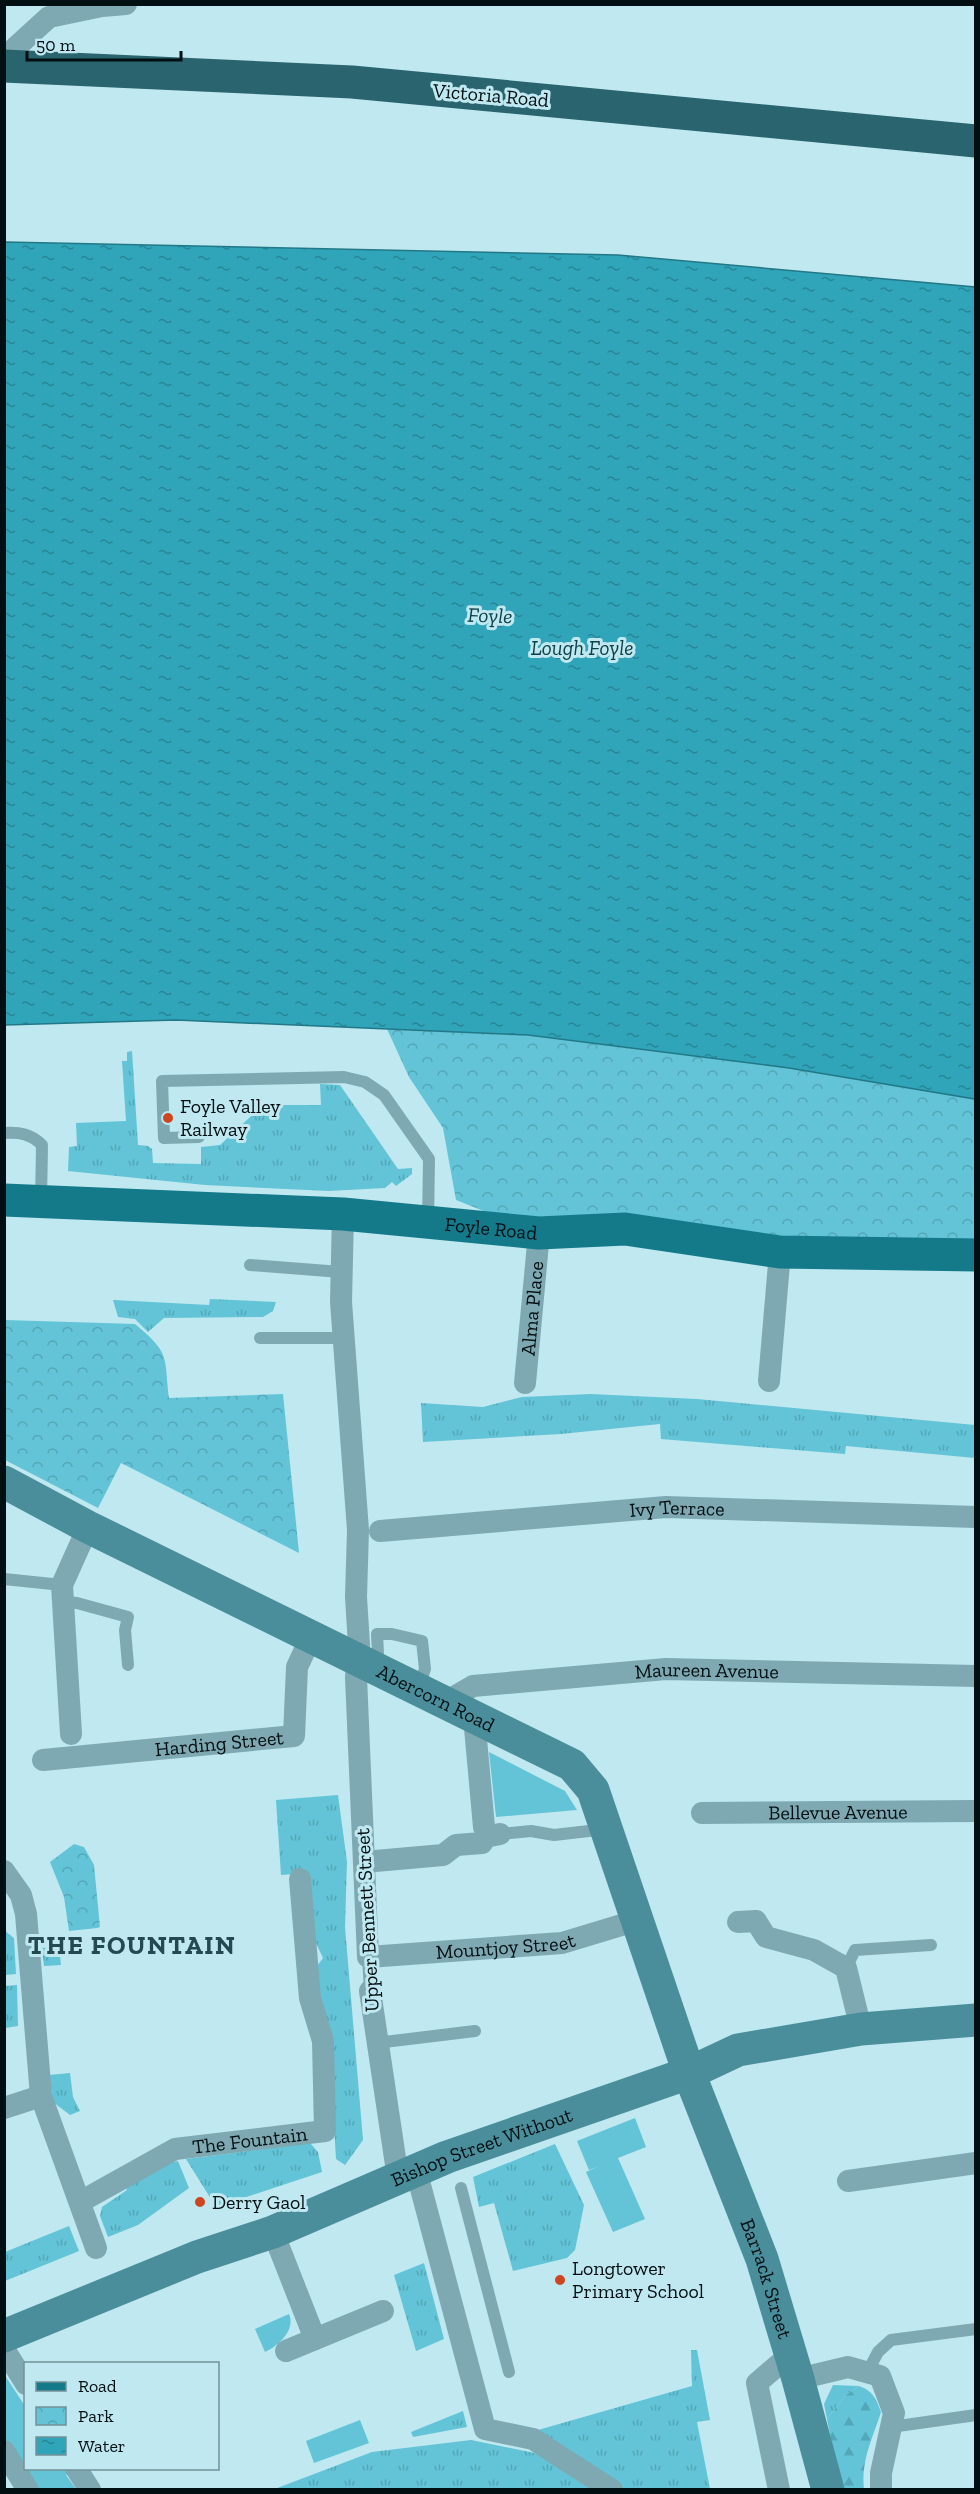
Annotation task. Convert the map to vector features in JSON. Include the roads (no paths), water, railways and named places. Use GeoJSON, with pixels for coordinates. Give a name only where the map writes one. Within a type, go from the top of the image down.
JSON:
{"type":"FeatureCollection","features":[{"type":"Feature","properties":{"kind":"highway","name":"Victoria Road"},"geometry":{"type":"LineString","coordinates":[[4,66],[352,82],[975,141]]}},
{"type":"Feature","properties":{"kind":"main road","name":"Foyle Road"},"geometry":{"type":"LineString","coordinates":[[4,1200],[343,1214],[539,1233],[625,1229],[780,1252],[975,1255]]}},
{"type":"Feature","properties":{"kind":"main road","name":"Abercorn Road"},"geometry":{"type":"LineString","coordinates":[[4,1482],[88,1527],[572,1765],[593,1790],[689,2073]]}},
{"type":"Feature","properties":{"kind":"main road","name":"Bishop Street Without"},"geometry":{"type":"LineString","coordinates":[[4,2336],[197,2257],[273,2232],[407,2174],[689,2073],[738,2050],[861,2029],[975,2020]]}},
{"type":"Feature","properties":{"kind":"main road","name":"Barrack Street"},"geometry":{"type":"LineString","coordinates":[[689,2073],[762,2259],[828,2490]]}},
{"type":"Feature","properties":{"kind":"street"},"geometry":{"type":"LineString","coordinates":[[4,58],[49,18],[102,6],[126,4]]}},
{"type":"Feature","properties":{"kind":"street","name":"Upper Bennett Street"},"geometry":{"type":"LineString","coordinates":[[343,1214],[341,1272],[366,1664],[356,1677],[368,1957]]}},
{"type":"Feature","properties":{"kind":"street","name":"Alma Place"},"geometry":{"type":"LineString","coordinates":[[525,1383],[539,1233]]}},
{"type":"Feature","properties":{"kind":"street"},"geometry":{"type":"LineString","coordinates":[[769,1381],[780,1252]]}},
{"type":"Feature","properties":{"kind":"street","name":"Ivy Terrace"},"geometry":{"type":"LineString","coordinates":[[380,1531],[666,1507],[975,1517]]}},
{"type":"Feature","properties":{"kind":"street"},"geometry":{"type":"LineString","coordinates":[[71,1734],[63,1594],[88,1527]]}},
{"type":"Feature","properties":{"kind":"street","name":"Harding Street"},"geometry":{"type":"LineString","coordinates":[[44,1760],[294,1736],[297,1667],[311,1637]]}},
{"type":"Feature","properties":{"kind":"street","name":"Maureen Avenue"},"geometry":{"type":"LineString","coordinates":[[430,1696],[473,1686],[666,1669],[975,1676]]}},
{"type":"Feature","properties":{"kind":"street"},"geometry":{"type":"LineString","coordinates":[[364,1862],[443,1855],[456,1845],[488,1835],[474,1717]]}},
{"type":"Feature","properties":{"kind":"street","name":"Bellevue Avenue"},"geometry":{"type":"LineString","coordinates":[[702,1813],[975,1811]]}},
{"type":"Feature","properties":{"kind":"street"},"geometry":{"type":"LineString","coordinates":[[4,1871],[21,1895],[26,1914],[41,2096],[95,2244]]}},
{"type":"Feature","properties":{"kind":"street","name":"The Fountain"},"geometry":{"type":"LineString","coordinates":[[80,2202],[175,2149],[325,2132],[323,2042],[310,1998],[300,1879]]}},
{"type":"Feature","properties":{"kind":"street","name":"Mountjoy Street"},"geometry":{"type":"LineString","coordinates":[[368,1957],[562,1943],[638,1920]]}},
{"type":"Feature","properties":{"kind":"street"},"geometry":{"type":"LineString","coordinates":[[738,1922],[756,1921],[766,1937],[814,1950],[846,1968],[861,2029]]}},
{"type":"Feature","properties":{"kind":"street","name":"Upper Bennett Street"},"geometry":{"type":"LineString","coordinates":[[370,2001],[376,2043],[407,2174],[485,2429],[533,2439],[612,2490]]}},
{"type":"Feature","properties":{"kind":"street"},"geometry":{"type":"LineString","coordinates":[[4,2108],[41,2096]]}},
{"type":"Feature","properties":{"kind":"street"},"geometry":{"type":"LineString","coordinates":[[848,2181],[975,2163]]}},
{"type":"Feature","properties":{"kind":"street"},"geometry":{"type":"LineString","coordinates":[[273,2232],[315,2339]]}},
{"type":"Feature","properties":{"kind":"street"},"geometry":{"type":"LineString","coordinates":[[286,2350],[383,2311]]}},
{"type":"Feature","properties":{"kind":"street"},"geometry":{"type":"LineString","coordinates":[[4,2349],[24,2381]]}},
{"type":"Feature","properties":{"kind":"street"},"geometry":{"type":"LineString","coordinates":[[779,2490],[757,2383],[794,2366],[848,2367],[880,2376],[894,2413],[881,2473],[881,2490]]}},
{"type":"Feature","properties":{"kind":"street"},"geometry":{"type":"LineString","coordinates":[[4,2451],[28,2490]]}},
{"type":"Feature","properties":{"kind":"street"},"geometry":{"type":"LineString","coordinates":[[77,2470],[90,2490]]}},
{"type":"Feature","properties":{"kind":"lane"},"geometry":{"type":"LineString","coordinates":[[199,1137],[164,1138],[162,1081],[344,1077],[365,1082],[384,1095],[429,1159],[428,1223]]}},
{"type":"Feature","properties":{"kind":"lane"},"geometry":{"type":"LineString","coordinates":[[4,1133],[20,1132],[35,1138],[42,1145],[41,1203]]}},
{"type":"Feature","properties":{"kind":"lane"},"geometry":{"type":"LineString","coordinates":[[250,1265],[341,1272]]}},
{"type":"Feature","properties":{"kind":"lane"},"geometry":{"type":"LineString","coordinates":[[260,1338],[345,1338]]}},
{"type":"Feature","properties":{"kind":"lane"},"geometry":{"type":"LineString","coordinates":[[4,1579],[63,1594],[77,1603],[128,1617],[125,1630],[128,1665]]}},
{"type":"Feature","properties":{"kind":"lane"},"geometry":{"type":"LineString","coordinates":[[366,1664],[378,1653],[377,1635],[392,1634],[422,1641],[430,1696]]}},
{"type":"Feature","properties":{"kind":"lane"},"geometry":{"type":"LineString","coordinates":[[488,1835],[531,1831],[554,1835],[607,1829]]}},
{"type":"Feature","properties":{"kind":"lane"},"geometry":{"type":"LineString","coordinates":[[846,1968],[855,1950],[932,1945]]}},
{"type":"Feature","properties":{"kind":"lane","name":"Upper Bennett Street"},"geometry":{"type":"LineString","coordinates":[[368,1957],[370,2001]]}},
{"type":"Feature","properties":{"kind":"lane"},"geometry":{"type":"LineString","coordinates":[[376,2043],[476,2031]]}},
{"type":"Feature","properties":{"kind":"lane"},"geometry":{"type":"LineString","coordinates":[[461,2188],[509,2372]]}},
{"type":"Feature","properties":{"kind":"lane"},"geometry":{"type":"LineString","coordinates":[[868,2371],[878,2352],[891,2340],[975,2329]]}},
{"type":"Feature","properties":{"kind":"lane"},"geometry":{"type":"LineString","coordinates":[[891,2427],[975,2415]]}},
{"type":"Feature","properties":{"kind":"water","name":"Lough Foyle"},"geometry":{"type":"Polygon","coordinates":[[[5,242],[618,255],[975,287],[975,1099],[789,1068],[528,1035],[176,1020],[5,1025],[5,242]]]}},
{"type":"Feature","properties":{"kind":"place","name":"Foyle Valley Railway"},"geometry":{"type":"Point","coordinates":[168,1118]}},
{"type":"Feature","properties":{"kind":"place","name":"Derry Gaol"},"geometry":{"type":"Point","coordinates":[200,2202]}},
{"type":"Feature","properties":{"kind":"place","name":"Longtower Primary School"},"geometry":{"type":"Point","coordinates":[560,2280]}},
{"type":"Feature","properties":{"kind":"district","name":"THE FOUNTAIN"},"geometry":{"type":"Point","coordinates":[132,1945]}},
{"type":"Feature","properties":{"kind":"water label","name":"Foyle"},"geometry":{"type":"Point","coordinates":[490,615]}}]}
